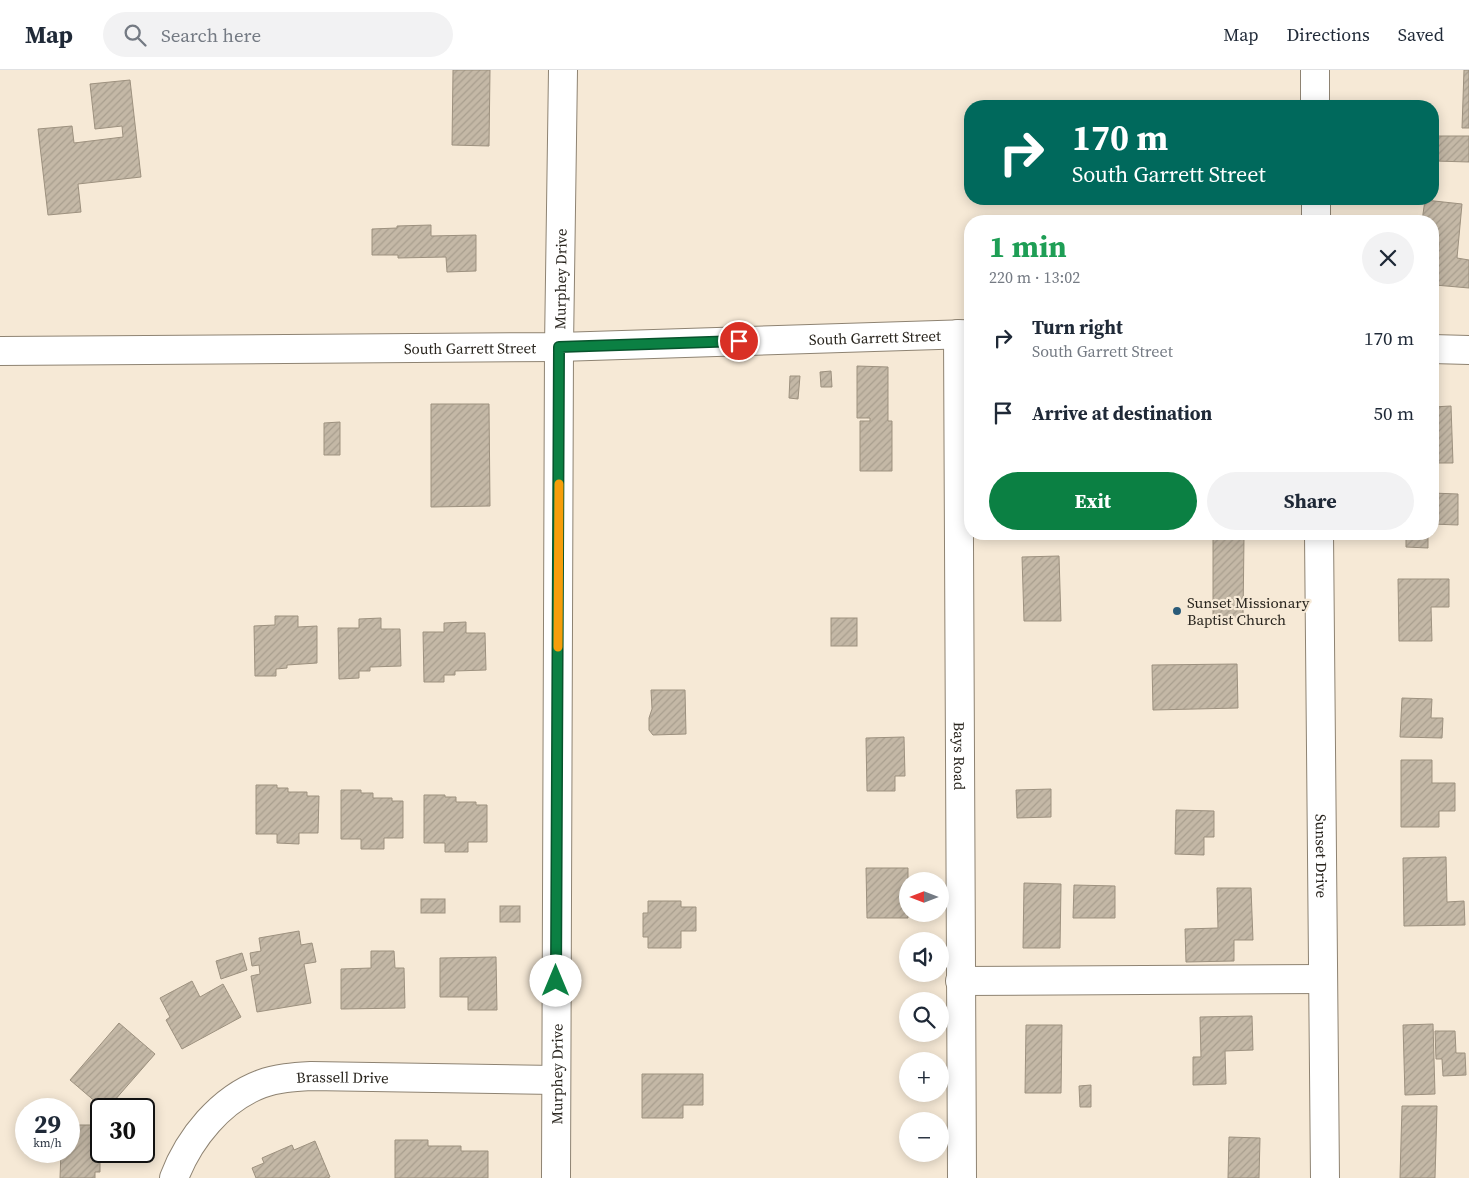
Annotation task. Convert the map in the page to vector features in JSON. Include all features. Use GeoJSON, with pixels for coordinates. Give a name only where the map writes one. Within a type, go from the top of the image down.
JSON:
{"type":"FeatureCollection","features":[{"type":"Feature","properties":{"kind":"street","name":"Murphey Drive"},"geometry":{"type":"LineString","coordinates":[[556,1178],[559,347],[563,70]]}},
{"type":"Feature","properties":{"kind":"street"},"geometry":{"type":"LineString","coordinates":[[1314,70],[1315,100]]}},
{"type":"Feature","properties":{"kind":"street","name":"South Garrett Street"},"geometry":{"type":"LineString","coordinates":[[0,351],[559,347],[964,334]]}},
{"type":"Feature","properties":{"kind":"street","name":"Bays Road"},"geometry":{"type":"LineString","coordinates":[[962,1178],[960,982],[964,334]]}},
{"type":"Feature","properties":{"kind":"street"},"geometry":{"type":"LineString","coordinates":[[1439,349],[1469,350]]}},
{"type":"Feature","properties":{"kind":"street","name":"Sunset Drive"},"geometry":{"type":"LineString","coordinates":[[1319,540],[1325,1178]]}},
{"type":"Feature","properties":{"kind":"street"},"geometry":{"type":"LineString","coordinates":[[960,982],[1323,979]]}},
{"type":"Feature","properties":{"kind":"street","name":"Brassell Drive"},"geometry":{"type":"LineString","coordinates":[[174,1178],[192,1142],[208,1122],[226,1104],[244,1091],[263,1083],[286,1078],[311,1076],[555,1080]]}},
{"type":"Feature","properties":{"kind":"building"},"geometry":{"type":"Polygon","coordinates":[[[453,70],[490,70],[489,146],[452,145],[453,70]]]}},
{"type":"Feature","properties":{"kind":"building"},"geometry":{"type":"Polygon","coordinates":[[[1464,70],[1469,70],[1469,128],[1462,128],[1464,70]]]}},
{"type":"Feature","properties":{"kind":"building"},"geometry":{"type":"Polygon","coordinates":[[[130,80],[141,177],[78,184],[81,212],[48,215],[38,129],[72,126],[74,143],[123,137],[122,126],[95,129],[90,84],[130,80]]]}},
{"type":"Feature","properties":{"kind":"building"},"geometry":{"type":"Polygon","coordinates":[[[1439,136],[1469,136],[1469,162],[1439,161],[1439,136]]]}},
{"type":"Feature","properties":{"kind":"building"},"geometry":{"type":"Polygon","coordinates":[[[1439,202],[1462,204],[1457,258],[1469,260],[1469,288],[1439,285],[1439,215],[1423,215],[1424,205],[1439,205],[1439,202]]]}},
{"type":"Feature","properties":{"kind":"building"},"geometry":{"type":"Polygon","coordinates":[[[431,225],[431,236],[476,235],[476,271],[447,272],[446,257],[398,258],[398,255],[372,255],[372,229],[431,225]]]}},
{"type":"Feature","properties":{"kind":"building"},"geometry":{"type":"Polygon","coordinates":[[[857,366],[888,367],[888,421],[892,421],[892,471],[860,471],[860,421],[870,421],[870,418],[857,418],[857,366]]]}},
{"type":"Feature","properties":{"kind":"building"},"geometry":{"type":"Polygon","coordinates":[[[831,371],[832,387],[821,387],[820,372],[831,371]]]}},
{"type":"Feature","properties":{"kind":"building"},"geometry":{"type":"Polygon","coordinates":[[[790,376],[800,376],[798,399],[789,398],[790,376]]]}},
{"type":"Feature","properties":{"kind":"building"},"geometry":{"type":"Polygon","coordinates":[[[431,404],[489,404],[490,506],[431,507],[431,404]]]}},
{"type":"Feature","properties":{"kind":"building"},"geometry":{"type":"Polygon","coordinates":[[[1451,406],[1453,463],[1439,463],[1439,407],[1451,406]]]}},
{"type":"Feature","properties":{"kind":"building"},"geometry":{"type":"Polygon","coordinates":[[[340,422],[340,455],[324,455],[324,423],[340,422]]]}},
{"type":"Feature","properties":{"kind":"building"},"geometry":{"type":"Polygon","coordinates":[[[1439,493],[1458,494],[1458,525],[1439,524],[1439,493]]]}},
{"type":"Feature","properties":{"kind":"building"},"geometry":{"type":"Polygon","coordinates":[[[1213,540],[1244,540],[1243,618],[1213,617],[1213,540]]]}},
{"type":"Feature","properties":{"kind":"building"},"geometry":{"type":"Polygon","coordinates":[[[1406,540],[1428,540],[1428,548],[1406,547],[1406,540]]]}},
{"type":"Feature","properties":{"kind":"building"},"geometry":{"type":"Polygon","coordinates":[[[1059,556],[1061,621],[1024,621],[1022,557],[1059,556]]]}},
{"type":"Feature","properties":{"kind":"building"},"geometry":{"type":"Polygon","coordinates":[[[1398,579],[1449,579],[1449,607],[1431,607],[1432,641],[1399,641],[1398,579]]]}},
{"type":"Feature","properties":{"kind":"building"},"geometry":{"type":"Polygon","coordinates":[[[275,616],[298,616],[298,627],[317,626],[317,663],[287,665],[287,668],[276,669],[276,676],[255,676],[254,626],[275,625],[275,616]]]}},
{"type":"Feature","properties":{"kind":"building"},"geometry":{"type":"Polygon","coordinates":[[[381,618],[381,629],[400,629],[401,666],[370,667],[370,671],[359,671],[359,678],[339,679],[338,628],[359,628],[359,619],[381,618]]]}},
{"type":"Feature","properties":{"kind":"building"},"geometry":{"type":"Polygon","coordinates":[[[831,618],[857,618],[857,646],[831,646],[831,618]]]}},
{"type":"Feature","properties":{"kind":"building"},"geometry":{"type":"Polygon","coordinates":[[[466,622],[466,633],[485,633],[486,670],[455,671],[455,675],[444,675],[444,682],[424,682],[423,632],[444,632],[444,623],[466,622]]]}},
{"type":"Feature","properties":{"kind":"building"},"geometry":{"type":"Polygon","coordinates":[[[1237,664],[1238,708],[1153,710],[1152,665],[1237,664]]]}},
{"type":"Feature","properties":{"kind":"building"},"geometry":{"type":"Polygon","coordinates":[[[651,690],[685,690],[686,734],[653,735],[649,730],[649,718],[652,709],[651,690]]]}},
{"type":"Feature","properties":{"kind":"building"},"geometry":{"type":"Polygon","coordinates":[[[1402,698],[1432,699],[1431,718],[1443,718],[1442,738],[1400,737],[1402,698]]]}},
{"type":"Feature","properties":{"kind":"building"},"geometry":{"type":"Polygon","coordinates":[[[904,737],[905,776],[895,776],[895,791],[867,791],[866,738],[904,737]]]}},
{"type":"Feature","properties":{"kind":"building"},"geometry":{"type":"Polygon","coordinates":[[[1401,760],[1432,760],[1432,783],[1455,783],[1455,811],[1439,811],[1439,827],[1401,827],[1401,760]]]}},
{"type":"Feature","properties":{"kind":"building"},"geometry":{"type":"Polygon","coordinates":[[[256,785],[277,785],[277,788],[288,788],[288,792],[307,792],[307,796],[319,796],[318,833],[299,833],[299,844],[277,843],[277,834],[256,834],[256,785]]]}},
{"type":"Feature","properties":{"kind":"building"},"geometry":{"type":"Polygon","coordinates":[[[1051,789],[1051,817],[1017,818],[1016,790],[1051,789]]]}},
{"type":"Feature","properties":{"kind":"building"},"geometry":{"type":"Polygon","coordinates":[[[341,790],[361,790],[361,793],[373,793],[373,798],[392,798],[392,801],[403,801],[403,838],[384,838],[384,849],[361,849],[361,839],[341,839],[341,790]]]}},
{"type":"Feature","properties":{"kind":"building"},"geometry":{"type":"Polygon","coordinates":[[[424,795],[445,795],[445,797],[456,797],[456,802],[476,802],[476,805],[487,805],[487,842],[468,842],[468,852],[445,852],[445,843],[424,843],[424,795]]]}},
{"type":"Feature","properties":{"kind":"building"},"geometry":{"type":"Polygon","coordinates":[[[1176,810],[1214,811],[1214,837],[1204,837],[1204,855],[1175,854],[1176,810]]]}},
{"type":"Feature","properties":{"kind":"building"},"geometry":{"type":"Polygon","coordinates":[[[1446,857],[1447,902],[1464,901],[1465,925],[1404,926],[1403,858],[1446,857]]]}},
{"type":"Feature","properties":{"kind":"building"},"geometry":{"type":"Polygon","coordinates":[[[866,868],[908,868],[908,872],[899,872],[899,918],[867,918],[866,868]]]}},
{"type":"Feature","properties":{"kind":"building"},"geometry":{"type":"Polygon","coordinates":[[[1024,883],[1061,884],[1060,948],[1023,948],[1024,883]]]}},
{"type":"Feature","properties":{"kind":"building"},"geometry":{"type":"Polygon","coordinates":[[[1074,885],[1115,886],[1115,918],[1073,918],[1074,885]]]}},
{"type":"Feature","properties":{"kind":"building"},"geometry":{"type":"Polygon","coordinates":[[[1217,888],[1251,888],[1253,940],[1234,940],[1234,961],[1186,962],[1185,929],[1218,928],[1217,888]]]}},
{"type":"Feature","properties":{"kind":"building"},"geometry":{"type":"Polygon","coordinates":[[[421,899],[445,899],[445,913],[421,913],[421,899]]]}},
{"type":"Feature","properties":{"kind":"building"},"geometry":{"type":"Polygon","coordinates":[[[648,901],[681,901],[681,907],[696,907],[696,931],[681,931],[681,948],[648,948],[648,937],[643,937],[643,913],[648,913],[648,901]]]}},
{"type":"Feature","properties":{"kind":"building"},"geometry":{"type":"Polygon","coordinates":[[[500,906],[520,906],[520,922],[500,922],[500,906]]]}},
{"type":"Feature","properties":{"kind":"building"},"geometry":{"type":"Polygon","coordinates":[[[299,931],[301,945],[312,943],[316,962],[304,964],[311,1003],[257,1012],[251,976],[260,974],[259,965],[252,966],[250,953],[261,951],[259,938],[299,931]]]}},
{"type":"Feature","properties":{"kind":"building"},"geometry":{"type":"Polygon","coordinates":[[[371,951],[394,951],[395,968],[404,968],[405,1008],[341,1009],[341,969],[371,968],[371,951]]]}},
{"type":"Feature","properties":{"kind":"building"},"geometry":{"type":"Polygon","coordinates":[[[242,953],[247,970],[221,979],[216,961],[242,953]]]}},
{"type":"Feature","properties":{"kind":"building"},"geometry":{"type":"Polygon","coordinates":[[[496,957],[497,1010],[468,1010],[468,997],[440,997],[440,958],[496,957]]]}},
{"type":"Feature","properties":{"kind":"building"},"geometry":{"type":"Polygon","coordinates":[[[192,981],[200,997],[223,984],[241,1017],[182,1049],[166,1020],[170,1017],[160,998],[192,981]]]}},
{"type":"Feature","properties":{"kind":"building"},"geometry":{"type":"Polygon","coordinates":[[[1252,1016],[1253,1050],[1225,1051],[1226,1084],[1193,1085],[1193,1057],[1201,1057],[1200,1017],[1252,1016]]]}},
{"type":"Feature","properties":{"kind":"building"},"geometry":{"type":"Polygon","coordinates":[[[119,1023],[155,1054],[117,1098],[91,1098],[70,1080],[119,1023]]]}},
{"type":"Feature","properties":{"kind":"building"},"geometry":{"type":"Polygon","coordinates":[[[1433,1024],[1435,1094],[1405,1095],[1403,1025],[1433,1024]]]}},
{"type":"Feature","properties":{"kind":"building"},"geometry":{"type":"Polygon","coordinates":[[[1026,1025],[1062,1025],[1061,1093],[1025,1093],[1026,1025]]]}},
{"type":"Feature","properties":{"kind":"building"},"geometry":{"type":"Polygon","coordinates":[[[1435,1031],[1455,1031],[1456,1053],[1465,1053],[1466,1075],[1443,1076],[1442,1059],[1436,1059],[1435,1031]]]}},
{"type":"Feature","properties":{"kind":"building"},"geometry":{"type":"Polygon","coordinates":[[[642,1074],[703,1074],[703,1105],[683,1105],[683,1118],[642,1118],[642,1074]]]}},
{"type":"Feature","properties":{"kind":"building"},"geometry":{"type":"Polygon","coordinates":[[[1091,1085],[1091,1107],[1080,1107],[1079,1086],[1091,1085]]]}},
{"type":"Feature","properties":{"kind":"building"},"geometry":{"type":"Polygon","coordinates":[[[1402,1106],[1437,1106],[1435,1178],[1400,1178],[1402,1106]]]}},
{"type":"Feature","properties":{"kind":"building"},"geometry":{"type":"Polygon","coordinates":[[[80,1125],[90,1125],[90,1163],[100,1163],[100,1172],[95,1172],[95,1178],[60,1178],[61,1163],[80,1163],[80,1125]]]}},
{"type":"Feature","properties":{"kind":"building"},"geometry":{"type":"Polygon","coordinates":[[[1229,1137],[1260,1138],[1259,1178],[1228,1178],[1229,1137]]]}},
{"type":"Feature","properties":{"kind":"building"},"geometry":{"type":"Polygon","coordinates":[[[395,1140],[428,1140],[428,1146],[461,1146],[461,1151],[488,1151],[488,1178],[395,1178],[395,1140]]]}},
{"type":"Feature","properties":{"kind":"building"},"geometry":{"type":"Polygon","coordinates":[[[315,1141],[330,1177],[256,1178],[252,1168],[264,1163],[262,1158],[292,1145],[294,1150],[315,1141]]]}},
{"type":"Feature","properties":{"kind":"slow traffic"},"geometry":{"type":"LineString","coordinates":[[558,647],[559,484]]}},
{"type":"Feature","properties":{"kind":"place","name":"Sunset Missionary Baptist Church"},"geometry":{"type":"Point","coordinates":[1177,611]}},
{"type":"Feature","properties":{"kind":"route"},"geometry":{"type":"LineString","coordinates":[[556,981],[559,347],[739,341]]}}]}
